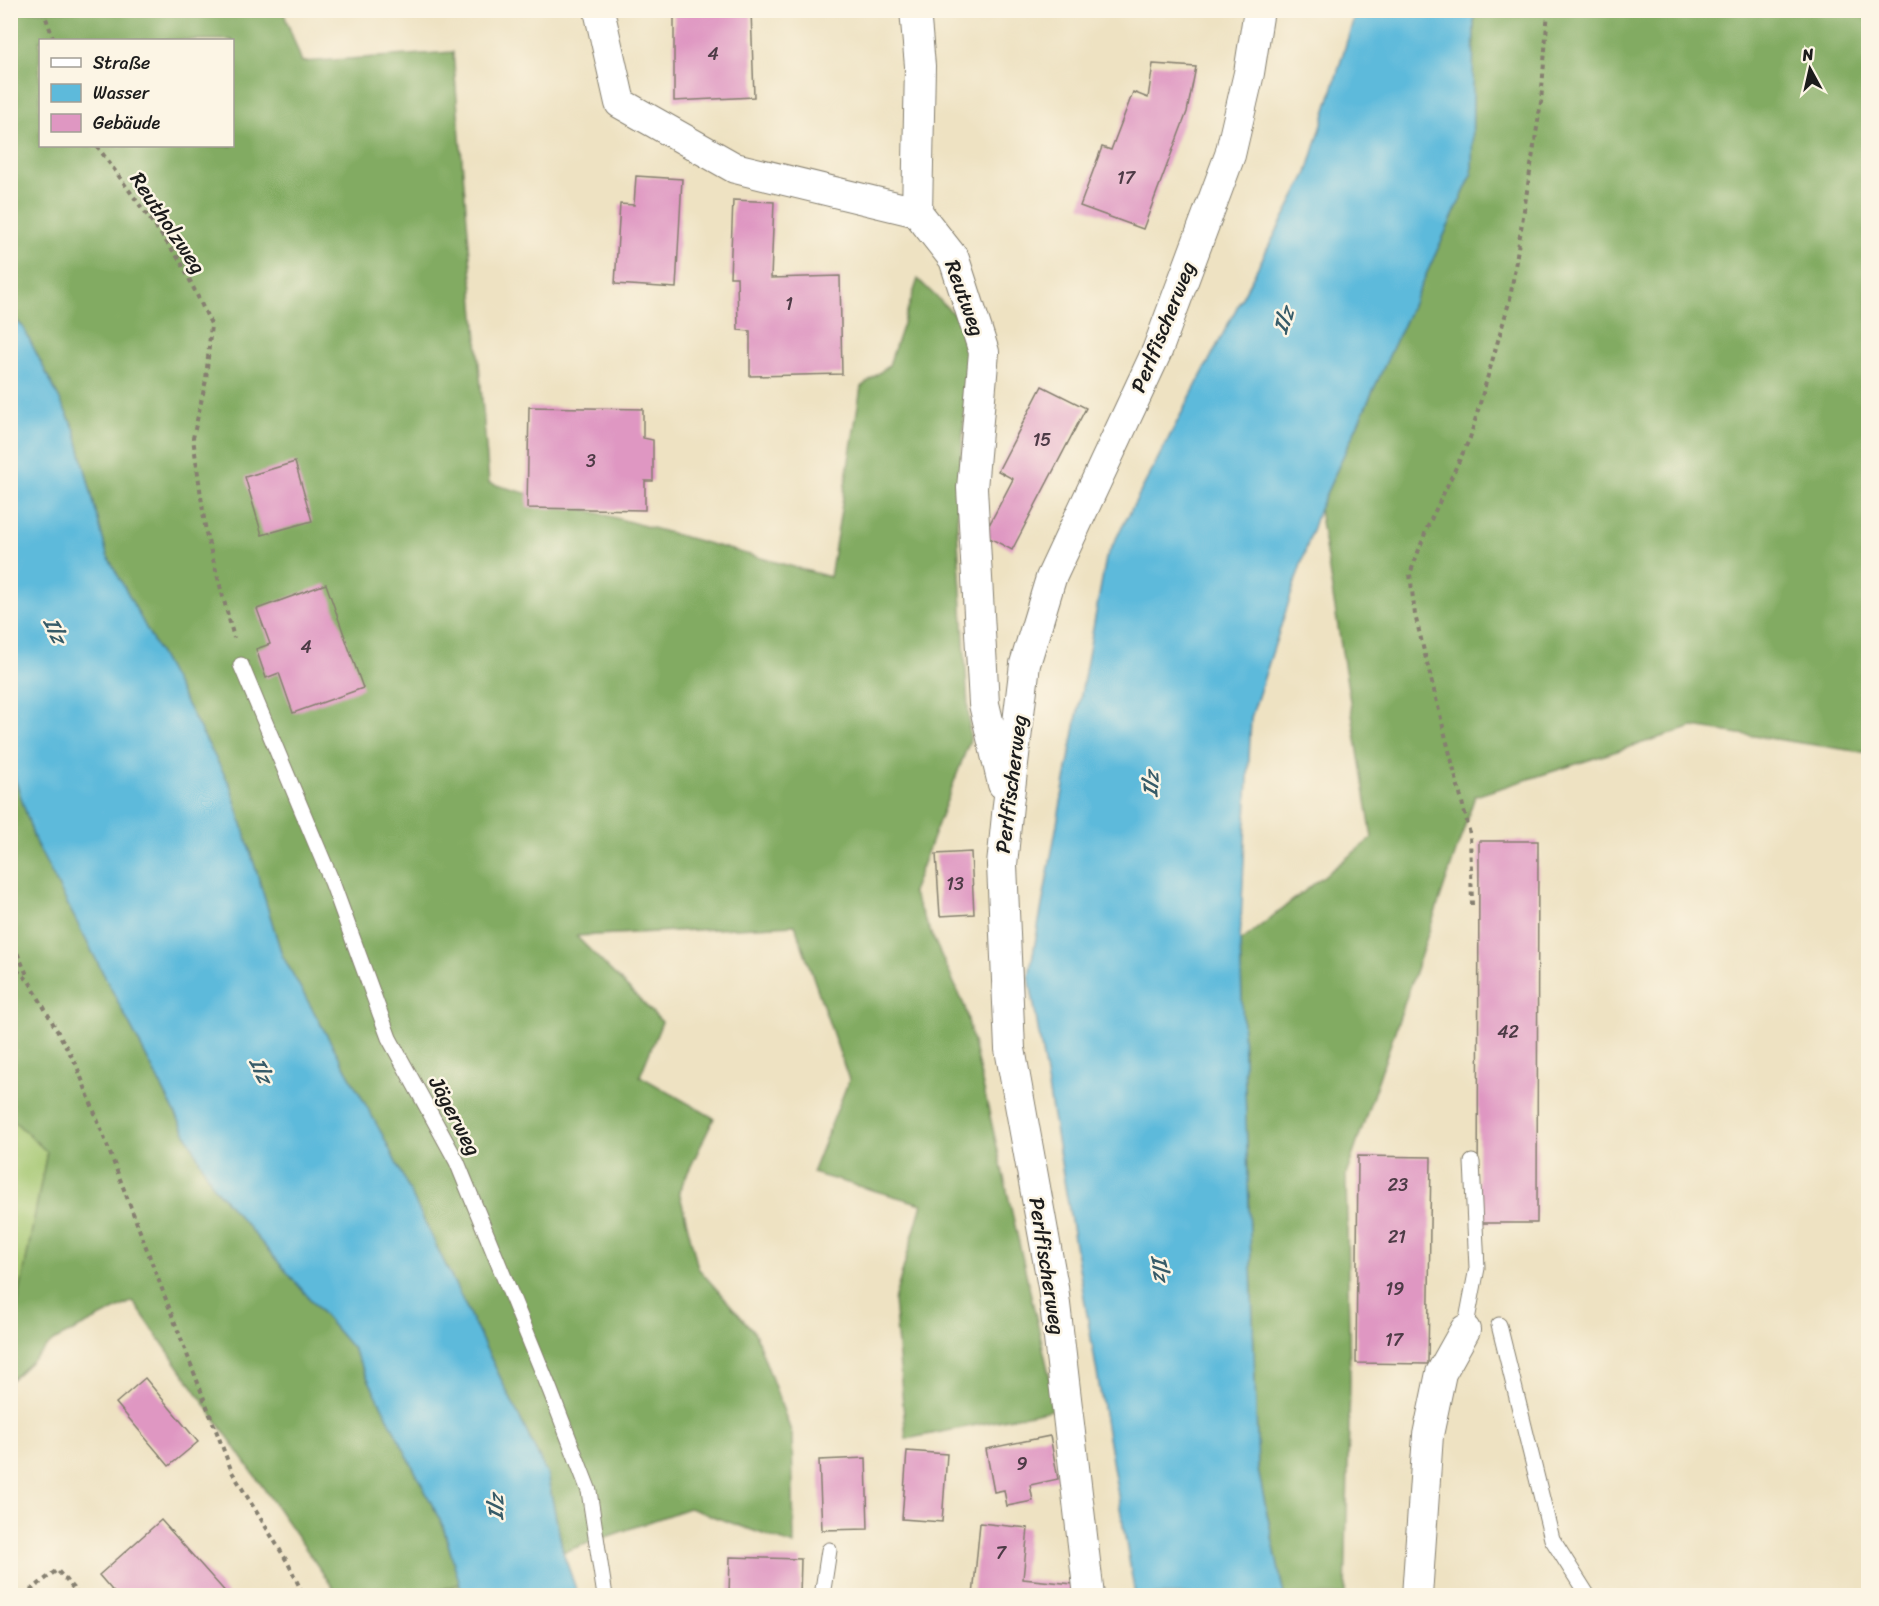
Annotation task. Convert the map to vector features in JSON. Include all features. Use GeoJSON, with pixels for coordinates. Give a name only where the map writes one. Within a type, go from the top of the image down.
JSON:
{"type":"FeatureCollection","features":[{"type":"Feature","properties":{"kind":"street"},"geometry":{"type":"LineString","coordinates":[[599,10],[620,103],[735,168],[917,212],[920,66],[915,10]]}},
{"type":"Feature","properties":{"kind":"street","name":"Perlfischerweg"},"geometry":{"type":"LineString","coordinates":[[1089,1596],[1053,1287],[1010,1049],[1002,865],[1008,805],[1025,664],[1051,578],[1157,351],[1230,155],[1249,73],[1259,10]]}},
{"type":"Feature","properties":{"kind":"street","name":"Reutweg"},"geometry":{"type":"LineString","coordinates":[[917,212],[954,259],[984,352],[972,488],[979,640],[984,704],[1008,805]]}},
{"type":"Feature","properties":{"kind":"street"},"geometry":{"type":"LineString","coordinates":[[1417,1596],[1428,1435],[1441,1373],[1465,1329]]}},
{"type":"Feature","properties":{"kind":"lane","name":"Jägerweg"},"geometry":{"type":"LineString","coordinates":[[241,665],[332,882],[389,1038],[457,1162],[590,1491],[605,1596]]}},
{"type":"Feature","properties":{"kind":"lane"},"geometry":{"type":"LineString","coordinates":[[1465,1329],[1477,1268],[1472,1162]]}},
{"type":"Feature","properties":{"kind":"lane"},"geometry":{"type":"LineString","coordinates":[[1499,1325],[1552,1539],[1588,1596]]}},
{"type":"Feature","properties":{"kind":"lane"},"geometry":{"type":"LineString","coordinates":[[822,1596],[830,1550]]}},
{"type":"Feature","properties":{"kind":"path"},"geometry":{"type":"LineString","coordinates":[[43,10],[54,39]]}},
{"type":"Feature","properties":{"kind":"path"},"geometry":{"type":"LineString","coordinates":[[1472,906],[1470,834],[1415,615],[1410,574],[1427,528],[1470,438],[1510,299],[1541,102],[1548,10]]}},
{"type":"Feature","properties":{"kind":"path","name":"Reutholzweg"},"geometry":{"type":"LineString","coordinates":[[98,147],[181,262],[212,324],[206,380],[193,438],[206,533],[241,665]]}},
{"type":"Feature","properties":{"kind":"path"},"geometry":{"type":"LineString","coordinates":[[10,937],[29,981],[76,1064],[232,1472],[288,1563],[304,1596]]}},
{"type":"Feature","properties":{"kind":"path"},"geometry":{"type":"LineString","coordinates":[[10,964],[29,981]]}},
{"type":"Feature","properties":{"kind":"path"},"geometry":{"type":"LineString","coordinates":[[23,1596],[57,1570],[80,1596]]}},
{"type":"Feature","properties":{"kind":"green space"},"geometry":{"type":"Polygon","coordinates":[[[10,11],[283,11],[302,62],[453,52],[489,483],[830,577],[861,387],[889,365],[918,279],[970,330],[957,524],[970,740],[912,892],[965,1007],[1057,1409],[906,1439],[894,1300],[922,1204],[812,1173],[849,1080],[795,925],[576,936],[662,1022],[640,1076],[714,1118],[679,1191],[698,1268],[755,1333],[792,1434],[794,1545],[689,1508],[563,1552],[547,1474],[382,1134],[282,955],[230,785],[107,555],[75,430],[23,327],[11,315],[10,11]]]}},
{"type":"Feature","properties":{"kind":"green space"},"geometry":{"type":"Polygon","coordinates":[[[1474,11],[1868,11],[1868,753],[1693,727],[1475,796],[1346,1175],[1350,1380],[1345,1595],[1284,1595],[1258,1470],[1240,942],[1372,838],[1319,509],[1472,174],[1474,11]]]}},
{"type":"Feature","properties":{"kind":"green space"},"geometry":{"type":"Polygon","coordinates":[[[10,763],[35,841],[213,1186],[353,1349],[443,1526],[460,1584],[424,1595],[338,1595],[133,1301],[53,1341],[11,1380],[11,1320],[17,1308],[47,1152],[11,1118],[10,763]]]}},
{"type":"Feature","properties":{"kind":"green space"},"geometry":{"type":"Polygon","coordinates":[[[11,1118],[47,1152],[17,1308],[11,1320],[11,1118]]]}},
{"type":"Feature","properties":{"kind":"green space"},"geometry":{"type":"Polygon","coordinates":[[[460,1584],[463,1595],[424,1596],[460,1584]]]}},
{"type":"Feature","properties":{"kind":"water","name":"Ilz"},"geometry":{"type":"Polygon","coordinates":[[[1356,11],[1474,11],[1472,174],[1319,509],[1251,718],[1240,942],[1258,1470],[1284,1595],[1135,1595],[1029,976],[1106,558],[1307,173],[1356,11]]]}},
{"type":"Feature","properties":{"kind":"water","name":"Ilz"},"geometry":{"type":"Polygon","coordinates":[[[10,315],[23,327],[75,430],[107,555],[230,785],[282,955],[382,1134],[547,1474],[563,1552],[578,1595],[463,1595],[443,1526],[353,1349],[213,1186],[35,841],[10,763],[10,315]]]}},
{"type":"Feature","properties":{"kind":"building"},"geometry":{"type":"Polygon","coordinates":[[[674,10],[751,10],[754,97],[674,101],[674,10]]]}},
{"type":"Feature","properties":{"kind":"building"},"geometry":{"type":"Polygon","coordinates":[[[802,10],[830,10],[830,12],[803,14],[802,10]]]}},
{"type":"Feature","properties":{"kind":"building"},"geometry":{"type":"Polygon","coordinates":[[[1153,64],[1196,67],[1187,112],[1143,229],[1080,206],[1102,147],[1111,150],[1133,92],[1148,98],[1153,64]]]}},
{"type":"Feature","properties":{"kind":"building"},"geometry":{"type":"Polygon","coordinates":[[[636,176],[682,179],[676,288],[615,284],[620,204],[634,205],[636,176]]]}},
{"type":"Feature","properties":{"kind":"building"},"geometry":{"type":"Polygon","coordinates":[[[733,200],[774,202],[771,278],[840,276],[842,374],[750,376],[750,331],[738,330],[737,277],[730,277],[733,200]]]}},
{"type":"Feature","properties":{"kind":"building"},"geometry":{"type":"Polygon","coordinates":[[[1042,386],[1086,408],[1012,550],[984,535],[1013,479],[998,471],[1042,386]]]}},
{"type":"Feature","properties":{"kind":"building"},"geometry":{"type":"Polygon","coordinates":[[[529,407],[643,409],[643,438],[653,440],[653,481],[645,481],[645,510],[527,508],[529,407]]]}},
{"type":"Feature","properties":{"kind":"building"},"geometry":{"type":"Polygon","coordinates":[[[295,462],[312,521],[262,535],[245,477],[295,462]]]}},
{"type":"Feature","properties":{"kind":"building"},"geometry":{"type":"Polygon","coordinates":[[[326,584],[363,688],[293,713],[279,673],[266,678],[256,649],[270,644],[257,609],[326,584]]]}},
{"type":"Feature","properties":{"kind":"building"},"geometry":{"type":"Polygon","coordinates":[[[1479,841],[1538,841],[1537,1223],[1478,1223],[1479,841]]]}},
{"type":"Feature","properties":{"kind":"building"},"geometry":{"type":"Polygon","coordinates":[[[971,852],[974,914],[940,916],[936,854],[971,852]]]}},
{"type":"Feature","properties":{"kind":"building"},"geometry":{"type":"Polygon","coordinates":[[[1358,1156],[1431,1157],[1428,1364],[1356,1363],[1358,1156]]]}},
{"type":"Feature","properties":{"kind":"building"},"geometry":{"type":"Polygon","coordinates":[[[145,1378],[198,1442],[169,1466],[116,1403],[145,1378]]]}},
{"type":"Feature","properties":{"kind":"building"},"geometry":{"type":"Polygon","coordinates":[[[1050,1436],[1058,1479],[1030,1485],[1033,1501],[1007,1506],[1004,1490],[994,1492],[986,1449],[1050,1436]]]}},
{"type":"Feature","properties":{"kind":"building"},"geometry":{"type":"Polygon","coordinates":[[[907,1451],[947,1454],[942,1522],[902,1519],[907,1451]]]}},
{"type":"Feature","properties":{"kind":"building"},"geometry":{"type":"Polygon","coordinates":[[[866,1458],[868,1529],[822,1530],[819,1460],[866,1458]]]}},
{"type":"Feature","properties":{"kind":"building"},"geometry":{"type":"Polygon","coordinates":[[[161,1520],[229,1596],[117,1596],[99,1575],[161,1520]]]}},
{"type":"Feature","properties":{"kind":"building"},"geometry":{"type":"Polygon","coordinates":[[[980,1523],[1028,1528],[1023,1579],[1083,1585],[1082,1596],[973,1596],[980,1523]]]}},
{"type":"Feature","properties":{"kind":"building"},"geometry":{"type":"Polygon","coordinates":[[[730,1557],[801,1559],[800,1596],[729,1596],[730,1557]]]}}]}
